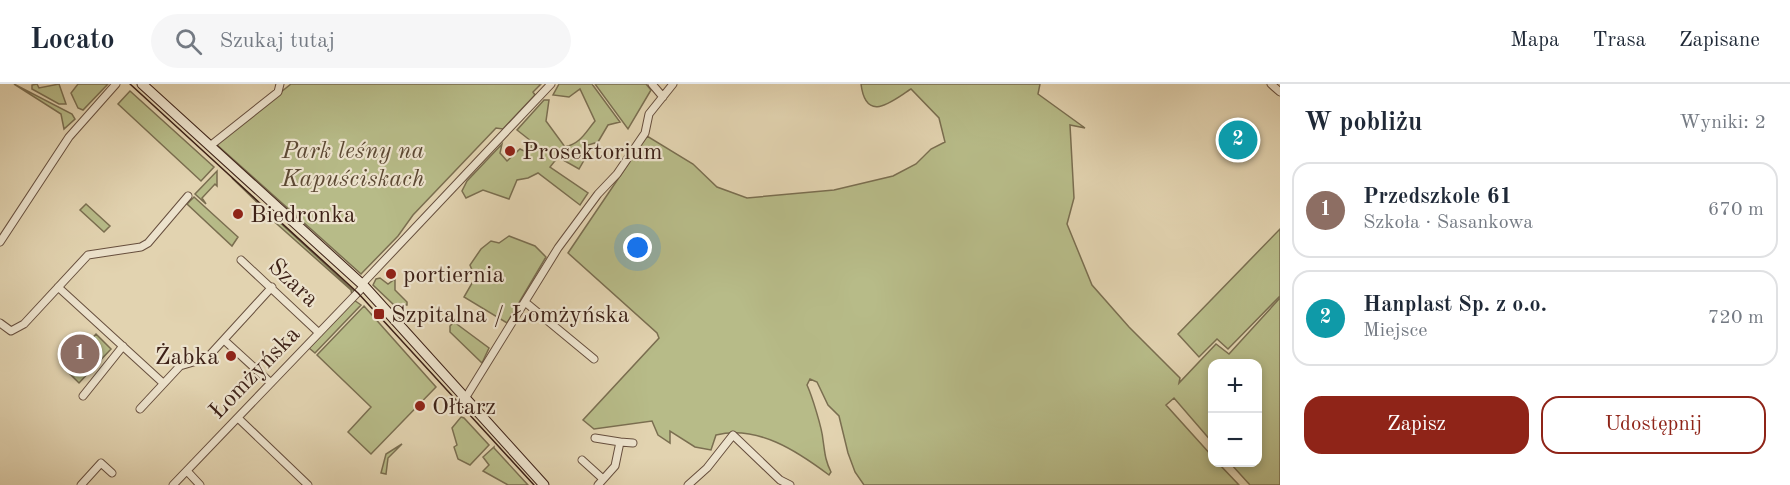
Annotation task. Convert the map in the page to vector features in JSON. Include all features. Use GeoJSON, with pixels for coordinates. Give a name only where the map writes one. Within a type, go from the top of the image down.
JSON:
{"type":"FeatureCollection","features":[{"type":"Feature","properties":{"kind":"street"},"geometry":{"type":"LineString","coordinates":[[0,242],[69,137],[116,84]]}},
{"type":"Feature","properties":{"kind":"street"},"geometry":{"type":"LineString","coordinates":[[142,84],[363,285],[544,485]]}},
{"type":"Feature","properties":{"kind":"street"},"geometry":{"type":"LineString","coordinates":[[210,146],[278,92],[280,84]]}},
{"type":"Feature","properties":{"kind":"street","name":"Łomżyńska"},"geometry":{"type":"LineString","coordinates":[[173,485],[319,333],[550,84]]}},
{"type":"Feature","properties":{"kind":"street"},"geometry":{"type":"LineString","coordinates":[[652,84],[663,97]]}},
{"type":"Feature","properties":{"kind":"street"},"geometry":{"type":"LineString","coordinates":[[466,398],[558,248],[598,194],[617,174],[641,140],[647,119],[674,84]]}},
{"type":"Feature","properties":{"kind":"street"},"geometry":{"type":"LineString","coordinates":[[1271,84],[1280,92]]}},
{"type":"Feature","properties":{"kind":"street"},"geometry":{"type":"LineString","coordinates":[[0,323],[8,330],[16,329],[88,255],[141,247],[147,243],[188,196]]}},
{"type":"Feature","properties":{"kind":"street","name":"Szara"},"geometry":{"type":"LineString","coordinates":[[241,260],[319,333]]}},
{"type":"Feature","properties":{"kind":"street"},"geometry":{"type":"LineString","coordinates":[[58,287],[163,383]]}},
{"type":"Feature","properties":{"kind":"street"},"geometry":{"type":"LineString","coordinates":[[140,409],[185,363],[207,358],[272,287]]}},
{"type":"Feature","properties":{"kind":"street"},"geometry":{"type":"LineString","coordinates":[[525,302],[594,359]]}},
{"type":"Feature","properties":{"kind":"street"},"geometry":{"type":"LineString","coordinates":[[224,340],[271,383]]}},
{"type":"Feature","properties":{"kind":"street"},"geometry":{"type":"LineString","coordinates":[[83,396],[123,346]]}},
{"type":"Feature","properties":{"kind":"street"},"geometry":{"type":"LineString","coordinates":[[238,418],[308,485]]}},
{"type":"Feature","properties":{"kind":"street"},"geometry":{"type":"LineString","coordinates":[[688,485],[707,468],[733,435],[780,480],[790,485]]}},
{"type":"Feature","properties":{"kind":"street"},"geometry":{"type":"LineString","coordinates":[[595,438],[633,443]]}},
{"type":"Feature","properties":{"kind":"street"},"geometry":{"type":"LineString","coordinates":[[582,460],[600,482],[615,466],[620,442]]}},
{"type":"Feature","properties":{"kind":"street"},"geometry":{"type":"LineString","coordinates":[[81,485],[101,463],[112,473]]}},
{"type":"Feature","properties":{"kind":"street"},"geometry":{"type":"LineString","coordinates":[[187,471],[200,485]]}},
{"type":"Feature","properties":{"kind":"green space"},"geometry":{"type":"Polygon","coordinates":[[[14,84],[72,114],[75,119],[64,129],[61,114],[14,84]]]}},
{"type":"Feature","properties":{"kind":"green space"},"geometry":{"type":"Polygon","coordinates":[[[37,84],[39,88],[59,84],[66,104],[59,104],[32,89],[32,85],[37,84]]]}},
{"type":"Feature","properties":{"kind":"green space"},"geometry":{"type":"Polygon","coordinates":[[[78,84],[108,84],[83,110],[78,108],[71,93],[78,84]]]}},
{"type":"Feature","properties":{"kind":"green space","name":"Park leśny na Kapuściskach"},"geometry":{"type":"Polygon","coordinates":[[[291,84],[541,84],[533,92],[535,95],[503,129],[496,128],[413,215],[398,236],[361,274],[216,144],[291,84]]]}},
{"type":"Feature","properties":{"kind":"green space"},"geometry":{"type":"Polygon","coordinates":[[[559,84],[592,84],[620,122],[608,125],[598,142],[588,145],[587,155],[579,169],[558,157],[550,167],[588,193],[580,205],[538,173],[517,180],[509,199],[483,190],[466,198],[462,191],[467,181],[502,144],[500,153],[507,161],[520,149],[526,152],[531,149],[531,141],[517,130],[544,100],[549,100],[546,121],[565,147],[579,140],[595,121],[580,89],[569,97],[553,95],[559,84]]]}},
{"type":"Feature","properties":{"kind":"green space"},"geometry":{"type":"Polygon","coordinates":[[[595,84],[646,84],[651,90],[628,129],[595,84]]]}},
{"type":"Feature","properties":{"kind":"green space"},"geometry":{"type":"Polygon","coordinates":[[[861,84],[1040,84],[1038,94],[1085,128],[1070,125],[1074,198],[1067,224],[1092,285],[1129,327],[1180,378],[1179,383],[1216,344],[1229,354],[1280,298],[1280,485],[1250,485],[1234,467],[1262,467],[1262,359],[1208,359],[1208,437],[1174,398],[1166,405],[1208,452],[1208,467],[1222,467],[1239,485],[864,485],[855,472],[848,453],[839,416],[828,405],[817,382],[810,379],[807,385],[821,428],[825,456],[831,472],[829,475],[790,449],[762,437],[732,433],[716,435],[711,450],[695,447],[670,431],[670,443],[658,435],[652,421],[594,429],[583,420],[659,338],[657,333],[568,253],[647,136],[693,164],[717,187],[747,198],[834,190],[893,176],[916,164],[931,149],[945,142],[939,118],[911,89],[881,106],[868,104],[861,84]]]}},
{"type":"Feature","properties":{"kind":"green space"},"geometry":{"type":"Polygon","coordinates":[[[130,91],[214,167],[201,181],[118,104],[130,91]]]}},
{"type":"Feature","properties":{"kind":"green space"},"geometry":{"type":"Polygon","coordinates":[[[217,171],[217,186],[215,184],[202,198],[206,204],[195,194],[217,171]]]}},
{"type":"Feature","properties":{"kind":"green space"},"geometry":{"type":"Polygon","coordinates":[[[232,178],[355,292],[352,295],[351,290],[268,216],[265,210],[232,178]]]}},
{"type":"Feature","properties":{"kind":"green space"},"geometry":{"type":"Polygon","coordinates":[[[194,197],[238,237],[232,246],[187,204],[194,197]]]}},
{"type":"Feature","properties":{"kind":"green space"},"geometry":{"type":"Polygon","coordinates":[[[86,204],[110,226],[104,232],[80,210],[86,204]]]}},
{"type":"Feature","properties":{"kind":"green space"},"geometry":{"type":"Polygon","coordinates":[[[1280,229],[1280,296],[1228,349],[1217,339],[1199,357],[1178,334],[1280,229]]]}},
{"type":"Feature","properties":{"kind":"green space"},"geometry":{"type":"Polygon","coordinates":[[[509,236],[535,246],[546,257],[507,323],[464,297],[475,278],[470,265],[481,249],[491,241],[499,243],[509,236]]]}},
{"type":"Feature","properties":{"kind":"green space"},"geometry":{"type":"Polygon","coordinates":[[[380,278],[388,284],[395,279],[395,290],[407,302],[407,305],[394,305],[373,285],[376,279],[380,278]]]}},
{"type":"Feature","properties":{"kind":"green space"},"geometry":{"type":"Polygon","coordinates":[[[354,300],[361,305],[315,353],[309,348],[354,300]]]}},
{"type":"Feature","properties":{"kind":"green space"},"geometry":{"type":"Polygon","coordinates":[[[364,306],[436,387],[371,454],[348,432],[371,407],[317,355],[364,306]]]}},
{"type":"Feature","properties":{"kind":"green space"},"geometry":{"type":"Polygon","coordinates":[[[454,322],[489,348],[482,363],[450,332],[450,326],[454,322]]]}},
{"type":"Feature","properties":{"kind":"green space"},"geometry":{"type":"Polygon","coordinates":[[[96,334],[111,349],[79,383],[64,368],[96,334]]]}},
{"type":"Feature","properties":{"kind":"green space"},"geometry":{"type":"Polygon","coordinates":[[[461,417],[489,445],[470,465],[458,459],[454,447],[457,445],[452,428],[461,417]]]}},
{"type":"Feature","properties":{"kind":"green space"},"geometry":{"type":"Polygon","coordinates":[[[402,444],[388,458],[386,474],[381,473],[386,454],[402,444]]]}},
{"type":"Feature","properties":{"kind":"green space"},"geometry":{"type":"Polygon","coordinates":[[[494,447],[528,485],[508,485],[483,471],[489,465],[483,457],[494,447]]]}},
{"type":"Feature","properties":{"kind":"tram line"},"geometry":{"type":"LineString","coordinates":[[130,84],[358,293],[534,485]]}},
{"type":"Feature","properties":{"kind":"place","name":"Hanplast Sp. z o.o."},"geometry":{"type":"Point","coordinates":[1238,140]}},
{"type":"Feature","properties":{"kind":"place","name":"Prosektorium"},"geometry":{"type":"Point","coordinates":[510,151]}},
{"type":"Feature","properties":{"kind":"place","name":"Biedronka"},"geometry":{"type":"Point","coordinates":[238,214]}},
{"type":"Feature","properties":{"kind":"place","name":"portiernia"},"geometry":{"type":"Point","coordinates":[391,274]}},
{"type":"Feature","properties":{"kind":"place","name":"Szpitalna / Łomżyńska"},"geometry":{"type":"Point","coordinates":[379,314]}},
{"type":"Feature","properties":{"kind":"place","name":"Przedszkole 61"},"geometry":{"type":"Point","coordinates":[80,354]}},
{"type":"Feature","properties":{"kind":"place","name":"Żabka"},"geometry":{"type":"Point","coordinates":[231,356]}},
{"type":"Feature","properties":{"kind":"place","name":"Ołtarz"},"geometry":{"type":"Point","coordinates":[420,406]}}]}
